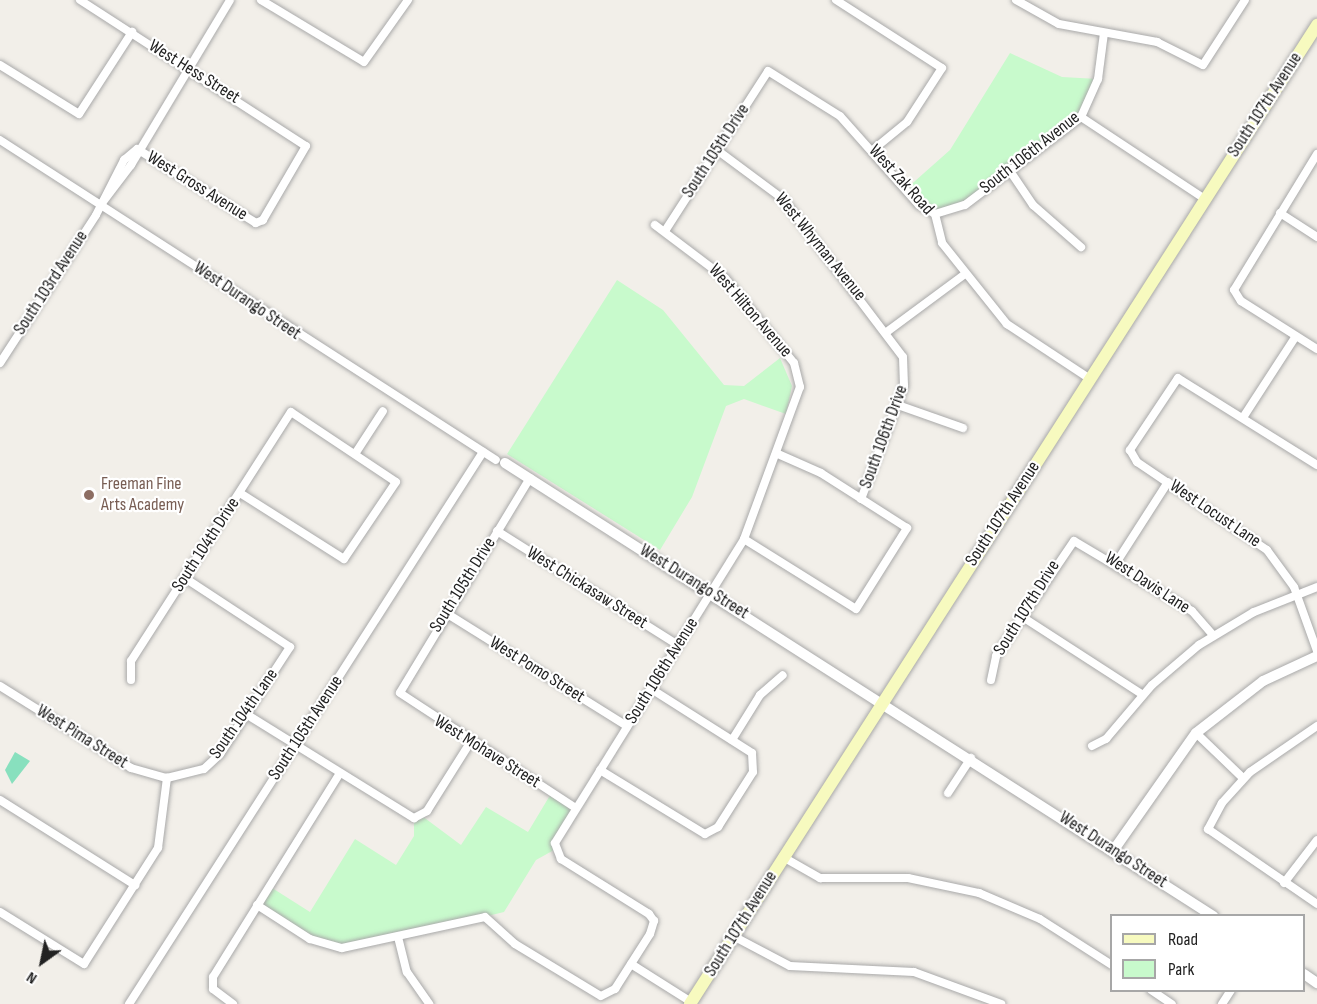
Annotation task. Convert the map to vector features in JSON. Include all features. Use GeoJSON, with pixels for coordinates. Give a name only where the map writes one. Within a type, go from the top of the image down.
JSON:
{"type":"FeatureCollection","features":[{"type":"Feature","properties":{"kind":"main road","name":"South 107th Avenue"},"geometry":{"type":"LineString","coordinates":[[690,1003],[1317,25]]}},
{"type":"Feature","properties":{"kind":"street","name":"West Hess Street"},"geometry":{"type":"LineString","coordinates":[[80,0],[306,146],[263,220],[256,223]]}},
{"type":"Feature","properties":{"kind":"street","name":"South 103rd Avenue"},"geometry":{"type":"LineString","coordinates":[[0,363],[101,203],[113,195],[137,149],[230,0]]}},
{"type":"Feature","properties":{"kind":"street"},"geometry":{"type":"LineString","coordinates":[[261,0],[364,62],[408,0]]}},
{"type":"Feature","properties":{"kind":"street"},"geometry":{"type":"LineString","coordinates":[[836,0],[942,68],[914,115],[874,149]]}},
{"type":"Feature","properties":{"kind":"street"},"geometry":{"type":"LineString","coordinates":[[1021,1],[1059,24],[1158,42],[1203,65],[1245,0]]}},
{"type":"Feature","properties":{"kind":"street"},"geometry":{"type":"LineString","coordinates":[[0,64],[79,114],[132,32]]}},
{"type":"Feature","properties":{"kind":"street","name":"South 106th Avenue"},"geometry":{"type":"LineString","coordinates":[[935,214],[965,205],[1008,168],[1081,117],[1098,79],[1104,33]]}},
{"type":"Feature","properties":{"kind":"street","name":"West Zak Road"},"geometry":{"type":"LineString","coordinates":[[768,71],[818,99],[874,149],[919,205],[935,214],[942,243],[1007,324],[1090,379]]}},
{"type":"Feature","properties":{"kind":"street","name":"South 105th Drive"},"geometry":{"type":"LineString","coordinates":[[664,231],[768,71]]}},
{"type":"Feature","properties":{"kind":"street"},"geometry":{"type":"LineString","coordinates":[[1081,117],[1205,199]]}},
{"type":"Feature","properties":{"kind":"street","name":"West Durango Street"},"geometry":{"type":"LineString","coordinates":[[0,140],[101,203],[230,293],[483,452],[530,478],[884,701],[1211,914]]}},
{"type":"Feature","properties":{"kind":"street","name":"West Gross Avenue"},"geometry":{"type":"LineString","coordinates":[[137,149],[256,223]]}},
{"type":"Feature","properties":{"kind":"street","name":"West Whyman Avenue"},"geometry":{"type":"LineString","coordinates":[[717,150],[783,199],[888,331]]}},
{"type":"Feature","properties":{"kind":"street"},"geometry":{"type":"LineString","coordinates":[[1317,154],[1234,290],[1241,301],[1317,350]]}},
{"type":"Feature","properties":{"kind":"street"},"geometry":{"type":"LineString","coordinates":[[1008,168],[1034,205],[1081,247]]}},
{"type":"Feature","properties":{"kind":"street"},"geometry":{"type":"LineString","coordinates":[[1280,213],[1317,237]]}},
{"type":"Feature","properties":{"kind":"street","name":"West Hilton Avenue"},"geometry":{"type":"LineString","coordinates":[[655,225],[725,278],[794,363],[800,387]]}},
{"type":"Feature","properties":{"kind":"street"},"geometry":{"type":"LineString","coordinates":[[888,331],[965,274]]}},
{"type":"Feature","properties":{"kind":"street","name":"South 106th Drive"},"geometry":{"type":"LineString","coordinates":[[861,499],[898,405],[905,364],[888,331]]}},
{"type":"Feature","properties":{"kind":"street"},"geometry":{"type":"LineString","coordinates":[[1296,336],[1244,416],[1317,465]]}},
{"type":"Feature","properties":{"kind":"street","name":"West Locust Lane"},"geometry":{"type":"LineString","coordinates":[[1244,416],[1178,378],[1130,453],[1168,482],[1260,543],[1297,594],[1317,651]]}},
{"type":"Feature","properties":{"kind":"street","name":"South 106th Avenue"},"geometry":{"type":"LineString","coordinates":[[631,964],[654,921],[554,850],[576,808],[744,539],[778,454],[800,387]]}},
{"type":"Feature","properties":{"kind":"street"},"geometry":{"type":"LineString","coordinates":[[898,405],[963,428]]}},
{"type":"Feature","properties":{"kind":"street"},"geometry":{"type":"LineString","coordinates":[[240,493],[344,559],[396,482],[355,454],[383,411]]}},
{"type":"Feature","properties":{"kind":"street","name":"South 104th Drive"},"geometry":{"type":"LineString","coordinates":[[131,680],[131,661],[291,412],[355,454]]}},
{"type":"Feature","properties":{"kind":"street","name":"South 105th Avenue"},"geometry":{"type":"LineString","coordinates":[[129,1004],[483,452]]}},
{"type":"Feature","properties":{"kind":"street"},"geometry":{"type":"LineString","coordinates":[[744,539],[856,609],[907,528],[861,499],[778,454]]}},
{"type":"Feature","properties":{"kind":"street","name":"South 105th Drive"},"geometry":{"type":"LineString","coordinates":[[400,693],[446,613],[530,478]]}},
{"type":"Feature","properties":{"kind":"street"},"geometry":{"type":"LineString","coordinates":[[1116,563],[1168,482]]}},
{"type":"Feature","properties":{"kind":"street","name":"West Chickasaw Street"},"geometry":{"type":"LineString","coordinates":[[497,531],[678,645]]}},
{"type":"Feature","properties":{"kind":"street","name":"West Davis Lane"},"geometry":{"type":"LineString","coordinates":[[1074,541],[1116,563],[1192,611],[1213,635]]}},
{"type":"Feature","properties":{"kind":"street","name":"South 107th Drive"},"geometry":{"type":"LineString","coordinates":[[991,681],[993,662],[1021,616],[1074,541]]}},
{"type":"Feature","properties":{"kind":"street","name":"South 104th Lane"},"geometry":{"type":"LineString","coordinates":[[167,778],[204,769],[246,714],[290,647],[185,578]]}},
{"type":"Feature","properties":{"kind":"street"},"geometry":{"type":"LineString","coordinates":[[1092,746],[1110,736],[1143,695],[1213,635],[1297,594],[1317,587]]}},
{"type":"Feature","properties":{"kind":"street","name":"West Pomo Street"},"geometry":{"type":"LineString","coordinates":[[446,613],[627,726]]}},
{"type":"Feature","properties":{"kind":"street"},"geometry":{"type":"LineString","coordinates":[[1021,616],[1143,695]]}},
{"type":"Feature","properties":{"kind":"street"},"geometry":{"type":"LineString","coordinates":[[1113,850],[1197,733],[1263,681],[1317,657]]}},
{"type":"Feature","properties":{"kind":"street"},"geometry":{"type":"LineString","coordinates":[[732,740],[760,695],[783,675]]}},
{"type":"Feature","properties":{"kind":"street","name":"West Pima Street"},"geometry":{"type":"LineString","coordinates":[[0,686],[131,768],[167,778]]}},
{"type":"Feature","properties":{"kind":"street"},"geometry":{"type":"LineString","coordinates":[[600,770],[709,834],[718,827],[757,760],[732,740],[651,689]]}},
{"type":"Feature","properties":{"kind":"street","name":"West Mohave Street"},"geometry":{"type":"LineString","coordinates":[[400,693],[576,808]]}},
{"type":"Feature","properties":{"kind":"street"},"geometry":{"type":"LineString","coordinates":[[246,714],[340,773],[418,818],[471,741]]}},
{"type":"Feature","properties":{"kind":"street"},"geometry":{"type":"LineString","coordinates":[[1317,726],[1276,749],[1243,778],[1209,830],[1317,904]]}},
{"type":"Feature","properties":{"kind":"street"},"geometry":{"type":"LineString","coordinates":[[1197,733],[1243,778]]}},
{"type":"Feature","properties":{"kind":"street"},"geometry":{"type":"LineString","coordinates":[[948,793],[971,758]]}},
{"type":"Feature","properties":{"kind":"street"},"geometry":{"type":"LineString","coordinates":[[233,1004],[212,985],[257,905],[340,773]]}},
{"type":"Feature","properties":{"kind":"street"},"geometry":{"type":"LineString","coordinates":[[0,912],[84,964],[158,848],[167,778]]}},
{"type":"Feature","properties":{"kind":"street"},"geometry":{"type":"LineString","coordinates":[[0,800],[135,885]]}},
{"type":"Feature","properties":{"kind":"street"},"geometry":{"type":"LineString","coordinates":[[1284,883],[1317,840]]}},
{"type":"Feature","properties":{"kind":"street"},"geometry":{"type":"LineString","coordinates":[[783,857],[820,878],[908,878],[979,893],[1040,919],[1110,964]]}},
{"type":"Feature","properties":{"kind":"street"},"geometry":{"type":"LineString","coordinates":[[257,905],[326,945],[349,948],[485,917],[515,944],[605,996],[631,964],[690,1003]]}},
{"type":"Feature","properties":{"kind":"street"},"geometry":{"type":"LineString","coordinates":[[733,936],[790,966],[914,972],[1001,1004]]}},
{"type":"Feature","properties":{"kind":"street"},"geometry":{"type":"LineString","coordinates":[[398,937],[411,980],[429,1004]]}},
{"type":"Feature","properties":{"kind":"street"},"geometry":{"type":"LineString","coordinates":[[1154,992],[1172,1004]]}},
{"type":"Feature","properties":{"kind":"green space"},"geometry":{"type":"Polygon","coordinates":[[[1010,53],[1062,77],[1098,79],[1081,117],[965,205],[935,214],[906,189],[950,150],[1010,53]]]}},
{"type":"Feature","properties":{"kind":"green space"},"geometry":{"type":"Polygon","coordinates":[[[617,280],[663,310],[724,385],[744,386],[780,358],[792,386],[786,414],[744,399],[726,406],[692,497],[660,550],[507,454],[617,280]]]}},
{"type":"Feature","properties":{"kind":"green space"},"geometry":{"type":"Polygon","coordinates":[[[15,752],[30,761],[12,784],[5,770],[15,752]]]}},
{"type":"Feature","properties":{"kind":"green space"},"geometry":{"type":"Polygon","coordinates":[[[552,792],[576,808],[554,850],[536,860],[504,912],[363,946],[326,945],[257,905],[269,886],[310,912],[355,839],[396,865],[414,836],[414,818],[422,816],[461,845],[486,807],[528,832],[552,792]]]}},
{"type":"Feature","properties":{"kind":"place","name":"Freeman Fine Arts Academy"},"geometry":{"type":"Point","coordinates":[89,495]}}]}
